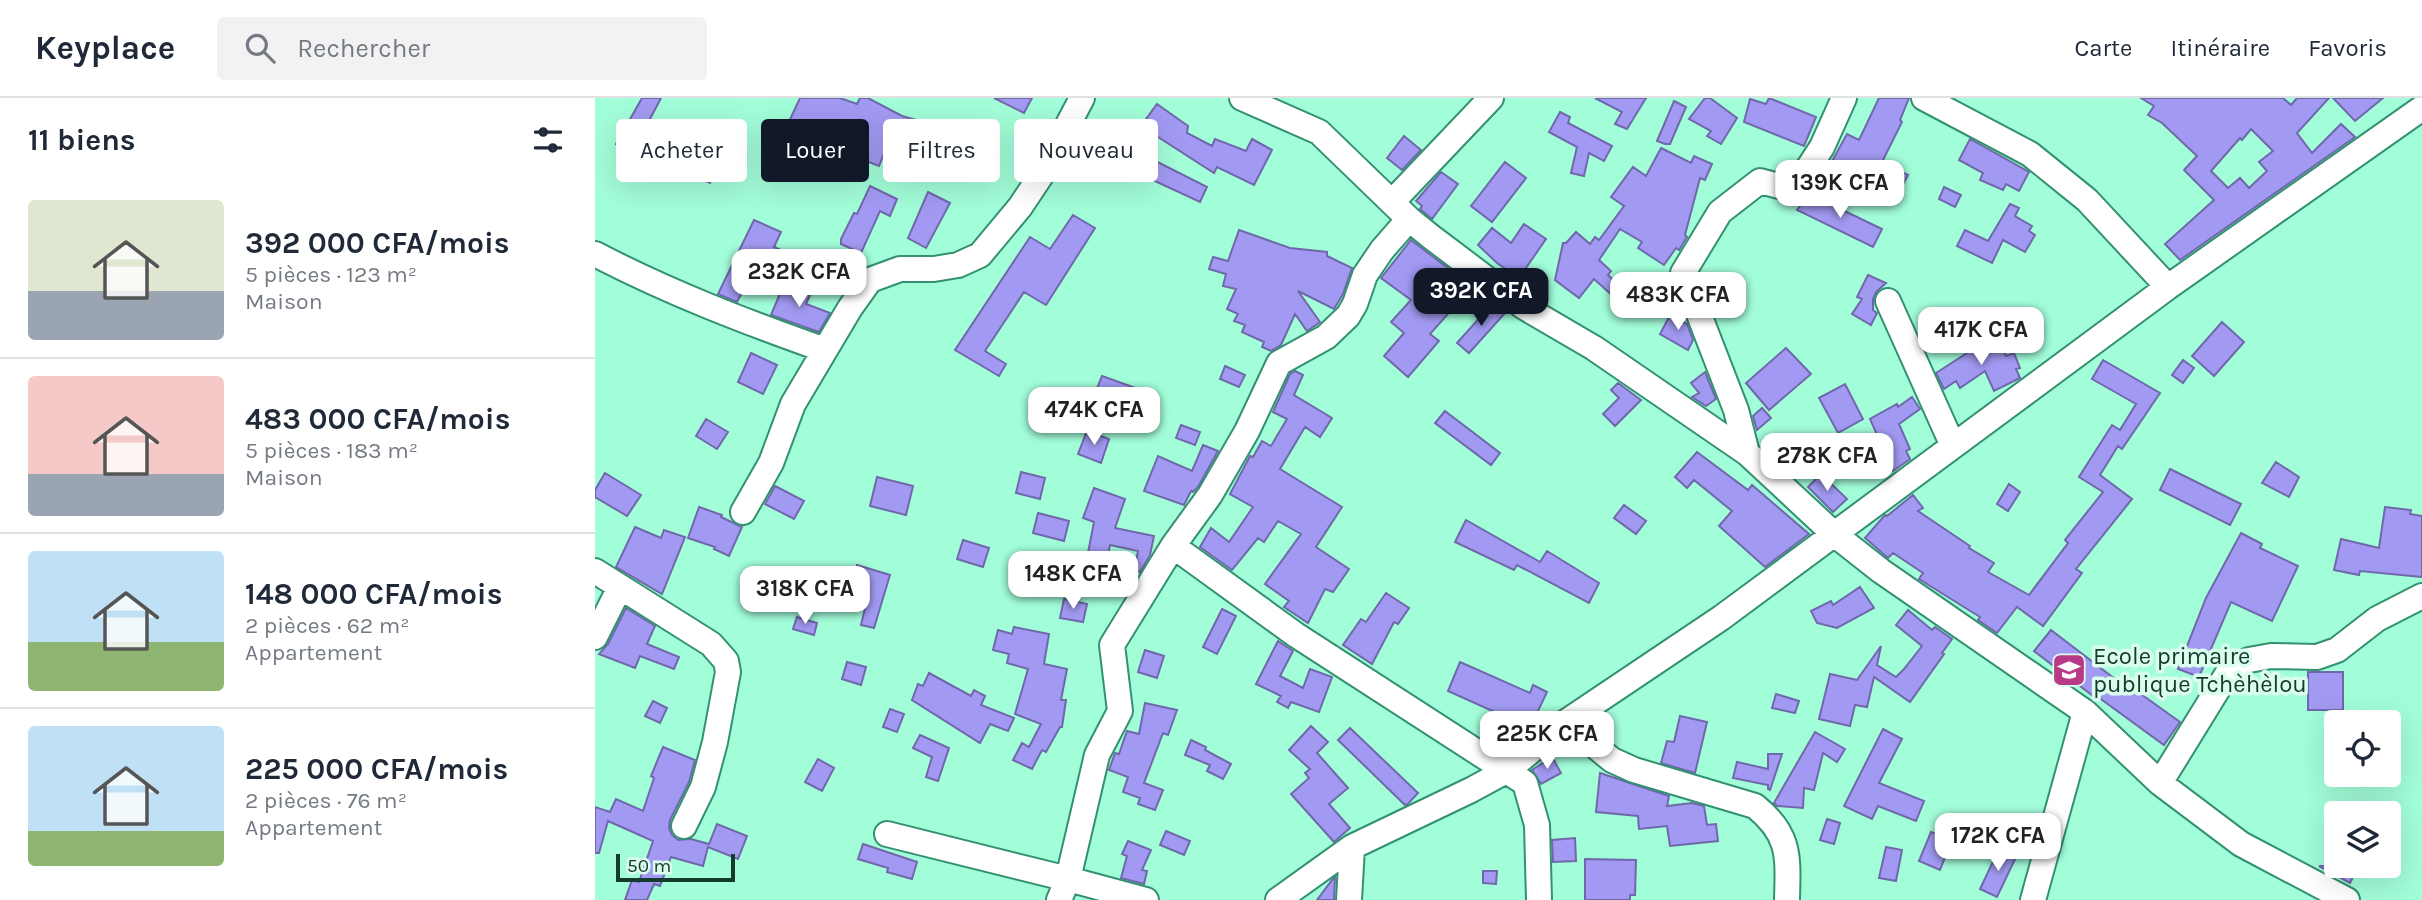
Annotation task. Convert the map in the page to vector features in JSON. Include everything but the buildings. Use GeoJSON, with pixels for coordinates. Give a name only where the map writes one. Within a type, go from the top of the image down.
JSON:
{"type":"FeatureCollection","features":[{"type":"Feature","properties":{"kind":"street"},"geometry":{"type":"LineString","coordinates":[[743,512],[771,463],[793,404],[850,308],[870,280],[900,269],[958,265],[980,255],[1020,207],[1042,174],[1082,98]]}},
{"type":"Feature","properties":{"kind":"street"},"geometry":{"type":"LineString","coordinates":[[1242,98],[1319,132],[1401,210],[1524,307],[1618,364],[1747,453],[1834,534],[1881,572],[2085,712],[2160,783],[2241,844],[2347,900]]}},
{"type":"Feature","properties":{"kind":"street"},"geometry":{"type":"LineString","coordinates":[[1063,890],[1097,755],[1120,711],[1112,645],[1173,546],[1210,495],[1247,430],[1279,363],[1326,337],[1348,316],[1356,303],[1365,275],[1382,250],[1401,210],[1492,98]]}},
{"type":"Feature","properties":{"kind":"street"},"geometry":{"type":"LineString","coordinates":[[1747,453],[1736,410],[1683,273],[1720,212],[1761,181],[1794,190],[1822,147],[1844,98]]}},
{"type":"Feature","properties":{"kind":"street"},"geometry":{"type":"LineString","coordinates":[[1924,98],[2030,154],[2087,200],[2168,288]]}},
{"type":"Feature","properties":{"kind":"street"},"geometry":{"type":"LineString","coordinates":[[1278,900],[1352,847],[1508,770],[1566,722],[1721,618],[2168,288],[2422,108]]}},
{"type":"Feature","properties":{"kind":"street"},"geometry":{"type":"LineString","coordinates":[[595,254],[655,285],[730,316],[825,349]]}},
{"type":"Feature","properties":{"kind":"street"},"geometry":{"type":"LineString","coordinates":[[1888,301],[1953,446]]}},
{"type":"Feature","properties":{"kind":"street"},"geometry":{"type":"LineString","coordinates":[[1173,546],[1296,635],[1525,783],[1537,825],[1539,900]]}},
{"type":"Feature","properties":{"kind":"street"},"geometry":{"type":"LineString","coordinates":[[595,571],[711,643],[726,662],[728,672],[715,742],[702,787],[684,826]]}},
{"type":"Feature","properties":{"kind":"street"},"geometry":{"type":"LineString","coordinates":[[595,637],[620,587]]}},
{"type":"Feature","properties":{"kind":"street"},"geometry":{"type":"LineString","coordinates":[[2160,783],[2229,671],[2249,660],[2271,656],[2317,657],[2337,650],[2377,619],[2422,596]]}},
{"type":"Feature","properties":{"kind":"street"},"geometry":{"type":"LineString","coordinates":[[2033,900],[2085,712]]}},
{"type":"Feature","properties":{"kind":"street"},"geometry":{"type":"LineString","coordinates":[[1566,722],[1612,760],[1634,770],[1755,806],[1767,816],[1782,837],[1789,871],[1787,900]]}},
{"type":"Feature","properties":{"kind":"street"},"geometry":{"type":"LineString","coordinates":[[887,834],[1063,890],[1146,900]]}},
{"type":"Feature","properties":{"kind":"street"},"geometry":{"type":"LineString","coordinates":[[1349,900],[1352,847]]}},
{"type":"Feature","properties":{"kind":"place","name":"Ecole primaire publique Tchèhèlou"},"geometry":{"type":"Point","coordinates":[2069,670]}}]}
